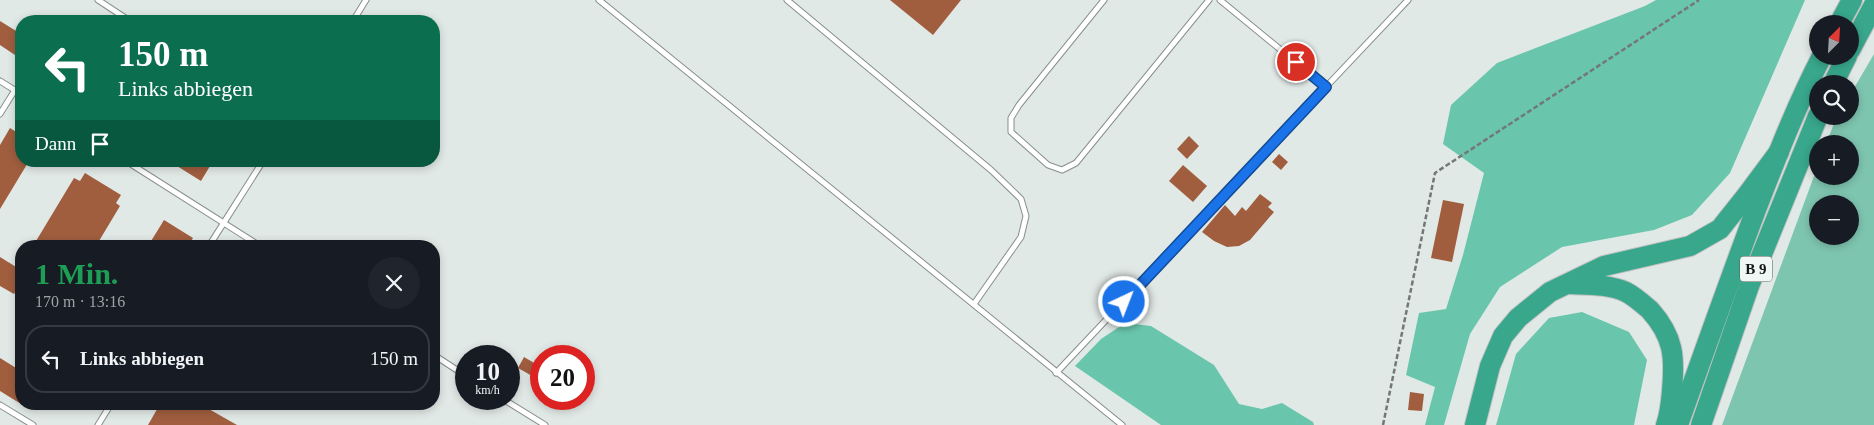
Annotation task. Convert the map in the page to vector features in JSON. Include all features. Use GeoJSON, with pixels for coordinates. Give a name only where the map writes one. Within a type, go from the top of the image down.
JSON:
{"type":"FeatureCollection","features":[{"type":"Feature","properties":{"kind":"highway"},"geometry":{"type":"LineString","coordinates":[[1844,15],[1852,0]]}},
{"type":"Feature","properties":{"kind":"highway"},"geometry":{"type":"LineString","coordinates":[[1859,33],[1874,5]]}},
{"type":"Feature","properties":{"kind":"highway","name":"B 9"},"geometry":{"type":"LineString","coordinates":[[1678,425],[1731,276],[1779,152],[1818,65]]}},
{"type":"Feature","properties":{"kind":"highway","name":"B 9"},"geometry":{"type":"LineString","coordinates":[[1701,425],[1749,286],[1814,125]]}},
{"type":"Feature","properties":{"kind":"highway"},"geometry":{"type":"LineString","coordinates":[[1475,425],[1490,366],[1504,336],[1518,318],[1550,292],[1604,266],[1690,246],[1720,229],[1779,152]]}},
{"type":"Feature","properties":{"kind":"highway"},"geometry":{"type":"LineString","coordinates":[[1567,284],[1606,286],[1626,292],[1644,304],[1661,322],[1670,340],[1675,363],[1670,414],[1666,425]]}},
{"type":"Feature","properties":{"kind":"lane"},"geometry":{"type":"LineString","coordinates":[[98,0],[121,15]]}},
{"type":"Feature","properties":{"kind":"lane"},"geometry":{"type":"LineString","coordinates":[[356,15],[366,0]]}},
{"type":"Feature","properties":{"kind":"lane"},"geometry":{"type":"LineString","coordinates":[[599,0],[974,304],[1056,374],[1122,425]]}},
{"type":"Feature","properties":{"kind":"lane"},"geometry":{"type":"LineString","coordinates":[[787,0],[990,170],[1021,199],[1026,216],[1021,236],[974,304]]}},
{"type":"Feature","properties":{"kind":"lane"},"geometry":{"type":"LineString","coordinates":[[1104,0],[1019,105],[1011,118],[1011,132],[1048,165],[1062,170],[1076,163],[1208,0]]}},
{"type":"Feature","properties":{"kind":"lane"},"geometry":{"type":"LineString","coordinates":[[1220,0],[1326,87]]}},
{"type":"Feature","properties":{"kind":"lane"},"geometry":{"type":"LineString","coordinates":[[1056,374],[1408,0]]}},
{"type":"Feature","properties":{"kind":"lane"},"geometry":{"type":"LineString","coordinates":[[0,81],[14,90],[0,114]]}},
{"type":"Feature","properties":{"kind":"lane"},"geometry":{"type":"LineString","coordinates":[[135,167],[250,240]]}},
{"type":"Feature","properties":{"kind":"lane"},"geometry":{"type":"LineString","coordinates":[[213,240],[259,167]]}},
{"type":"Feature","properties":{"kind":"lane"},"geometry":{"type":"LineString","coordinates":[[440,359],[455,369]]}},
{"type":"Feature","properties":{"kind":"lane"},"geometry":{"type":"LineString","coordinates":[[0,405],[33,425]]}},
{"type":"Feature","properties":{"kind":"lane"},"geometry":{"type":"LineString","coordinates":[[98,425],[107,410]]}},
{"type":"Feature","properties":{"kind":"lane"},"geometry":{"type":"LineString","coordinates":[[520,410],[545,425]]}},
{"type":"Feature","properties":{"kind":"path"},"geometry":{"type":"LineString","coordinates":[[1382,425],[1435,173],[1699,0]]}},
{"type":"Feature","properties":{"kind":"green space"},"geometry":{"type":"Polygon","coordinates":[[[1656,0],[1805,0],[1730,173],[1692,215],[1654,230],[1562,247],[1500,287],[1470,334],[1444,425],[1425,425],[1435,387],[1406,375],[1419,313],[1446,309],[1463,255],[1484,173],[1443,144],[1451,105],[1497,63],[1645,6],[1656,0]]]}},
{"type":"Feature","properties":{"kind":"green space"},"geometry":{"type":"Polygon","coordinates":[[[1874,54],[1874,425],[1722,425],[1811,185],[1859,185],[1859,135],[1830,135],[1833,125],[1859,125],[1859,80],[1874,54]]]}},
{"type":"Feature","properties":{"kind":"green space"},"geometry":{"type":"Polygon","coordinates":[[[1582,312],[1629,332],[1647,360],[1634,425],[1496,425],[1516,354],[1549,318],[1582,312]]]}},
{"type":"Feature","properties":{"kind":"green space"},"geometry":{"type":"Polygon","coordinates":[[[1125,323],[1151,326],[1214,365],[1239,404],[1262,409],[1282,403],[1313,422],[1314,425],[1161,425],[1075,366],[1101,339],[1125,323]]]}},
{"type":"Feature","properties":{"kind":"building"},"geometry":{"type":"Polygon","coordinates":[[[890,0],[961,0],[933,35],[890,0]]]}},
{"type":"Feature","properties":{"kind":"building"},"geometry":{"type":"Polygon","coordinates":[[[0,21],[15,30],[15,55],[0,45],[0,21]]]}},
{"type":"Feature","properties":{"kind":"building"},"geometry":{"type":"Polygon","coordinates":[[[10,128],[15,131],[15,167],[25,167],[0,209],[0,145],[10,128]]]}},
{"type":"Feature","properties":{"kind":"building"},"geometry":{"type":"Polygon","coordinates":[[[1189,136],[1199,146],[1187,159],[1177,149],[1189,136]]]}},
{"type":"Feature","properties":{"kind":"building"},"geometry":{"type":"Polygon","coordinates":[[[1279,154],[1288,162],[1281,170],[1272,162],[1279,154]]]}},
{"type":"Feature","properties":{"kind":"building"},"geometry":{"type":"Polygon","coordinates":[[[1183,165],[1207,186],[1193,202],[1169,181],[1183,165]]]}},
{"type":"Feature","properties":{"kind":"building"},"geometry":{"type":"Polygon","coordinates":[[[179,167],[209,167],[201,181],[179,167]]]}},
{"type":"Feature","properties":{"kind":"building"},"geometry":{"type":"Polygon","coordinates":[[[85,173],[121,195],[116,203],[120,206],[100,240],[37,240],[74,178],[80,181],[85,173]]]}},
{"type":"Feature","properties":{"kind":"building"},"geometry":{"type":"Polygon","coordinates":[[[1260,194],[1272,203],[1268,207],[1274,212],[1250,240],[1239,246],[1227,247],[1214,241],[1202,232],[1225,205],[1235,216],[1242,207],[1246,211],[1260,194]]]}},
{"type":"Feature","properties":{"kind":"building"},"geometry":{"type":"Polygon","coordinates":[[[1443,200],[1464,204],[1452,262],[1431,258],[1443,200]]]}},
{"type":"Feature","properties":{"kind":"building"},"geometry":{"type":"Polygon","coordinates":[[[164,220],[193,238],[192,240],[152,240],[164,220]]]}},
{"type":"Feature","properties":{"kind":"building"},"geometry":{"type":"Polygon","coordinates":[[[0,257],[15,266],[15,292],[14,294],[0,286],[0,257]]]}},
{"type":"Feature","properties":{"kind":"building"},"geometry":{"type":"Polygon","coordinates":[[[524,357],[530,361],[530,375],[520,369],[520,364],[524,357]]]}},
{"type":"Feature","properties":{"kind":"building"},"geometry":{"type":"Polygon","coordinates":[[[0,358],[15,367],[15,400],[0,391],[0,358]]]}},
{"type":"Feature","properties":{"kind":"building"},"geometry":{"type":"Polygon","coordinates":[[[1410,392],[1424,394],[1422,411],[1408,410],[1410,392]]]}},
{"type":"Feature","properties":{"kind":"building"},"geometry":{"type":"Polygon","coordinates":[[[157,410],[211,410],[237,425],[148,425],[157,410]]]}},
{"type":"Feature","properties":{"kind":"route"},"geometry":{"type":"LineString","coordinates":[[1124,302],[1326,87],[1296,62]]}}]}
